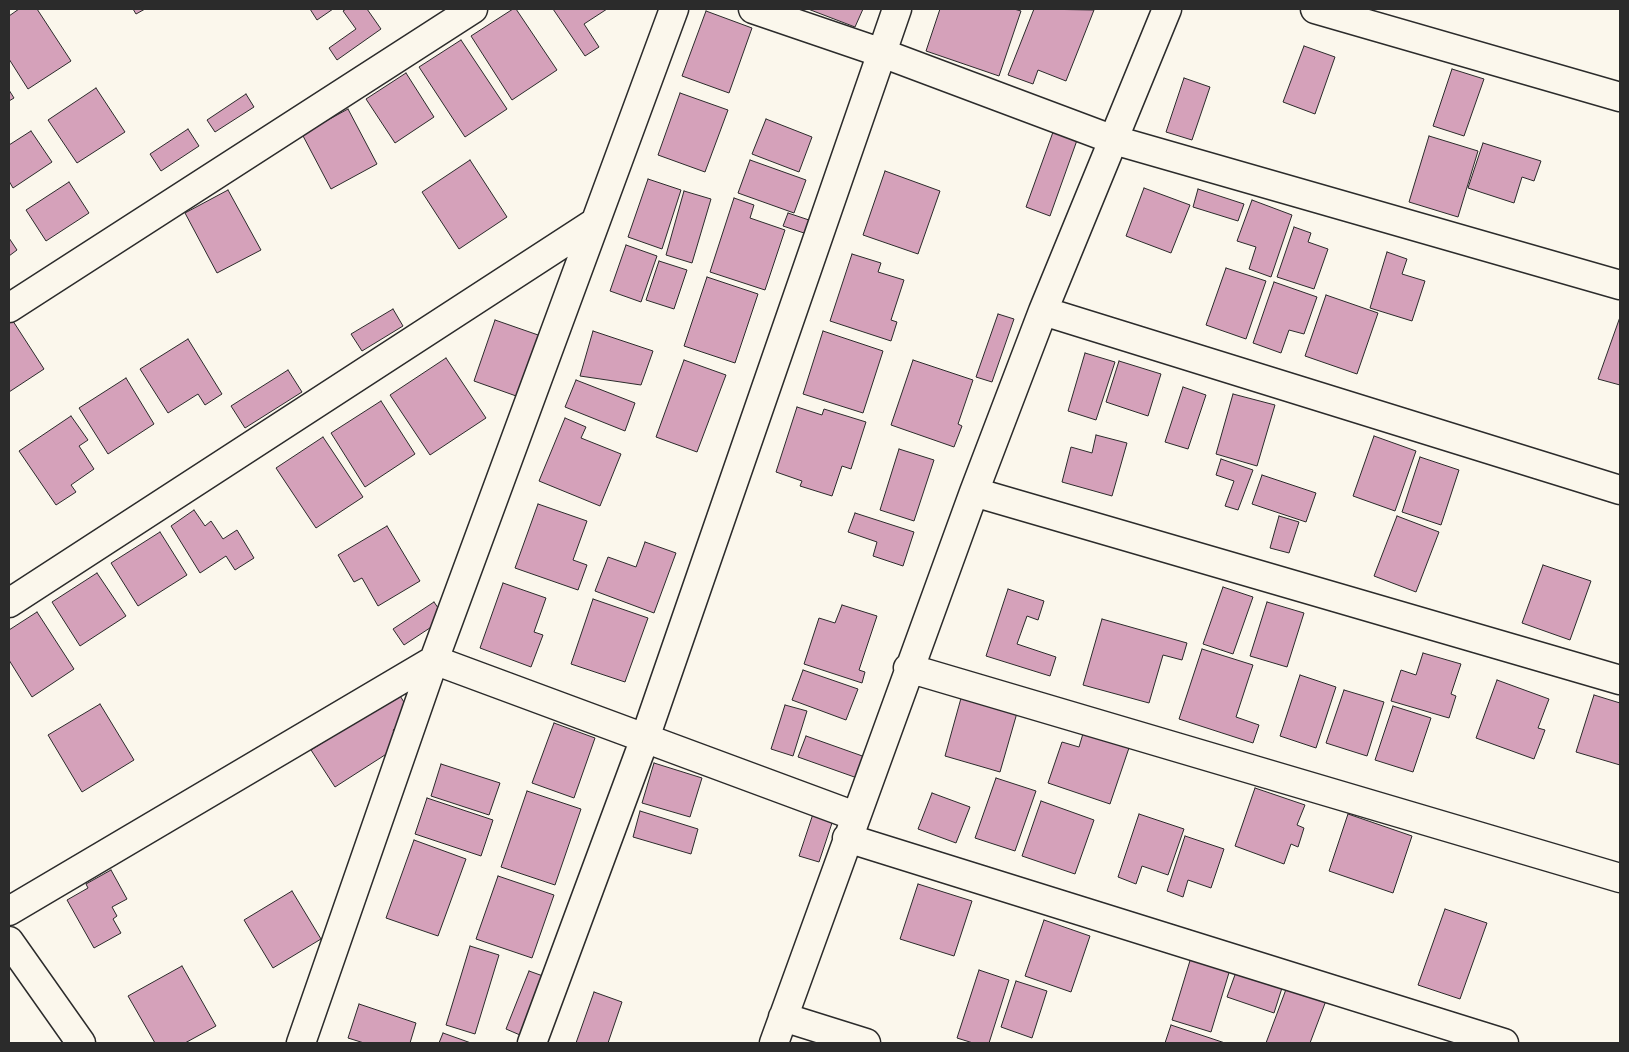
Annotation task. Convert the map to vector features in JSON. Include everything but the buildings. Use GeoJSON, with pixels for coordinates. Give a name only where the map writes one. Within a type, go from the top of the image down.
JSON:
{"type":"FeatureCollection","features":[{"type":"Feature","properties":{"kind":"street"},"geometry":{"type":"LineString","coordinates":[[9,308],[473,9]]}},
{"type":"Feature","properties":{"kind":"street"},"geometry":{"type":"LineString","coordinates":[[301,1043],[434,660],[674,9]]}},
{"type":"Feature","properties":{"kind":"street"},"geometry":{"type":"LineString","coordinates":[[753,9],[882,53],[1114,140],[1620,285]]}},
{"type":"Feature","properties":{"kind":"street"},"geometry":{"type":"LineString","coordinates":[[532,1043],[645,738],[897,9]]}},
{"type":"Feature","properties":{"kind":"street"},"geometry":{"type":"LineString","coordinates":[[774,1043],[908,668],[974,492],[1043,312],[1167,9]]}},
{"type":"Feature","properties":{"kind":"street"},"geometry":{"type":"LineString","coordinates":[[1315,9],[1620,97]]}},
{"type":"Feature","properties":{"kind":"street"},"geometry":{"type":"LineString","coordinates":[[9,603],[594,223]]}},
{"type":"Feature","properties":{"kind":"street"},"geometry":{"type":"LineString","coordinates":[[1043,312],[1620,490]]}},
{"type":"Feature","properties":{"kind":"street"},"geometry":{"type":"LineString","coordinates":[[974,492],[1620,680]]}},
{"type":"Feature","properties":{"kind":"street"},"geometry":{"type":"LineString","coordinates":[[434,660],[645,738],[851,827],[1504,1043]]}},
{"type":"Feature","properties":{"kind":"street"},"geometry":{"type":"LineString","coordinates":[[9,911],[434,660]]}},
{"type":"Feature","properties":{"kind":"street"},"geometry":{"type":"LineString","coordinates":[[908,668],[1620,878]]}},
{"type":"Feature","properties":{"kind":"street"},"geometry":{"type":"LineString","coordinates":[[9,941],[81,1043]]}},
{"type":"Feature","properties":{"kind":"street"},"geometry":{"type":"LineString","coordinates":[[783,1017],[866,1043]]}}]}
